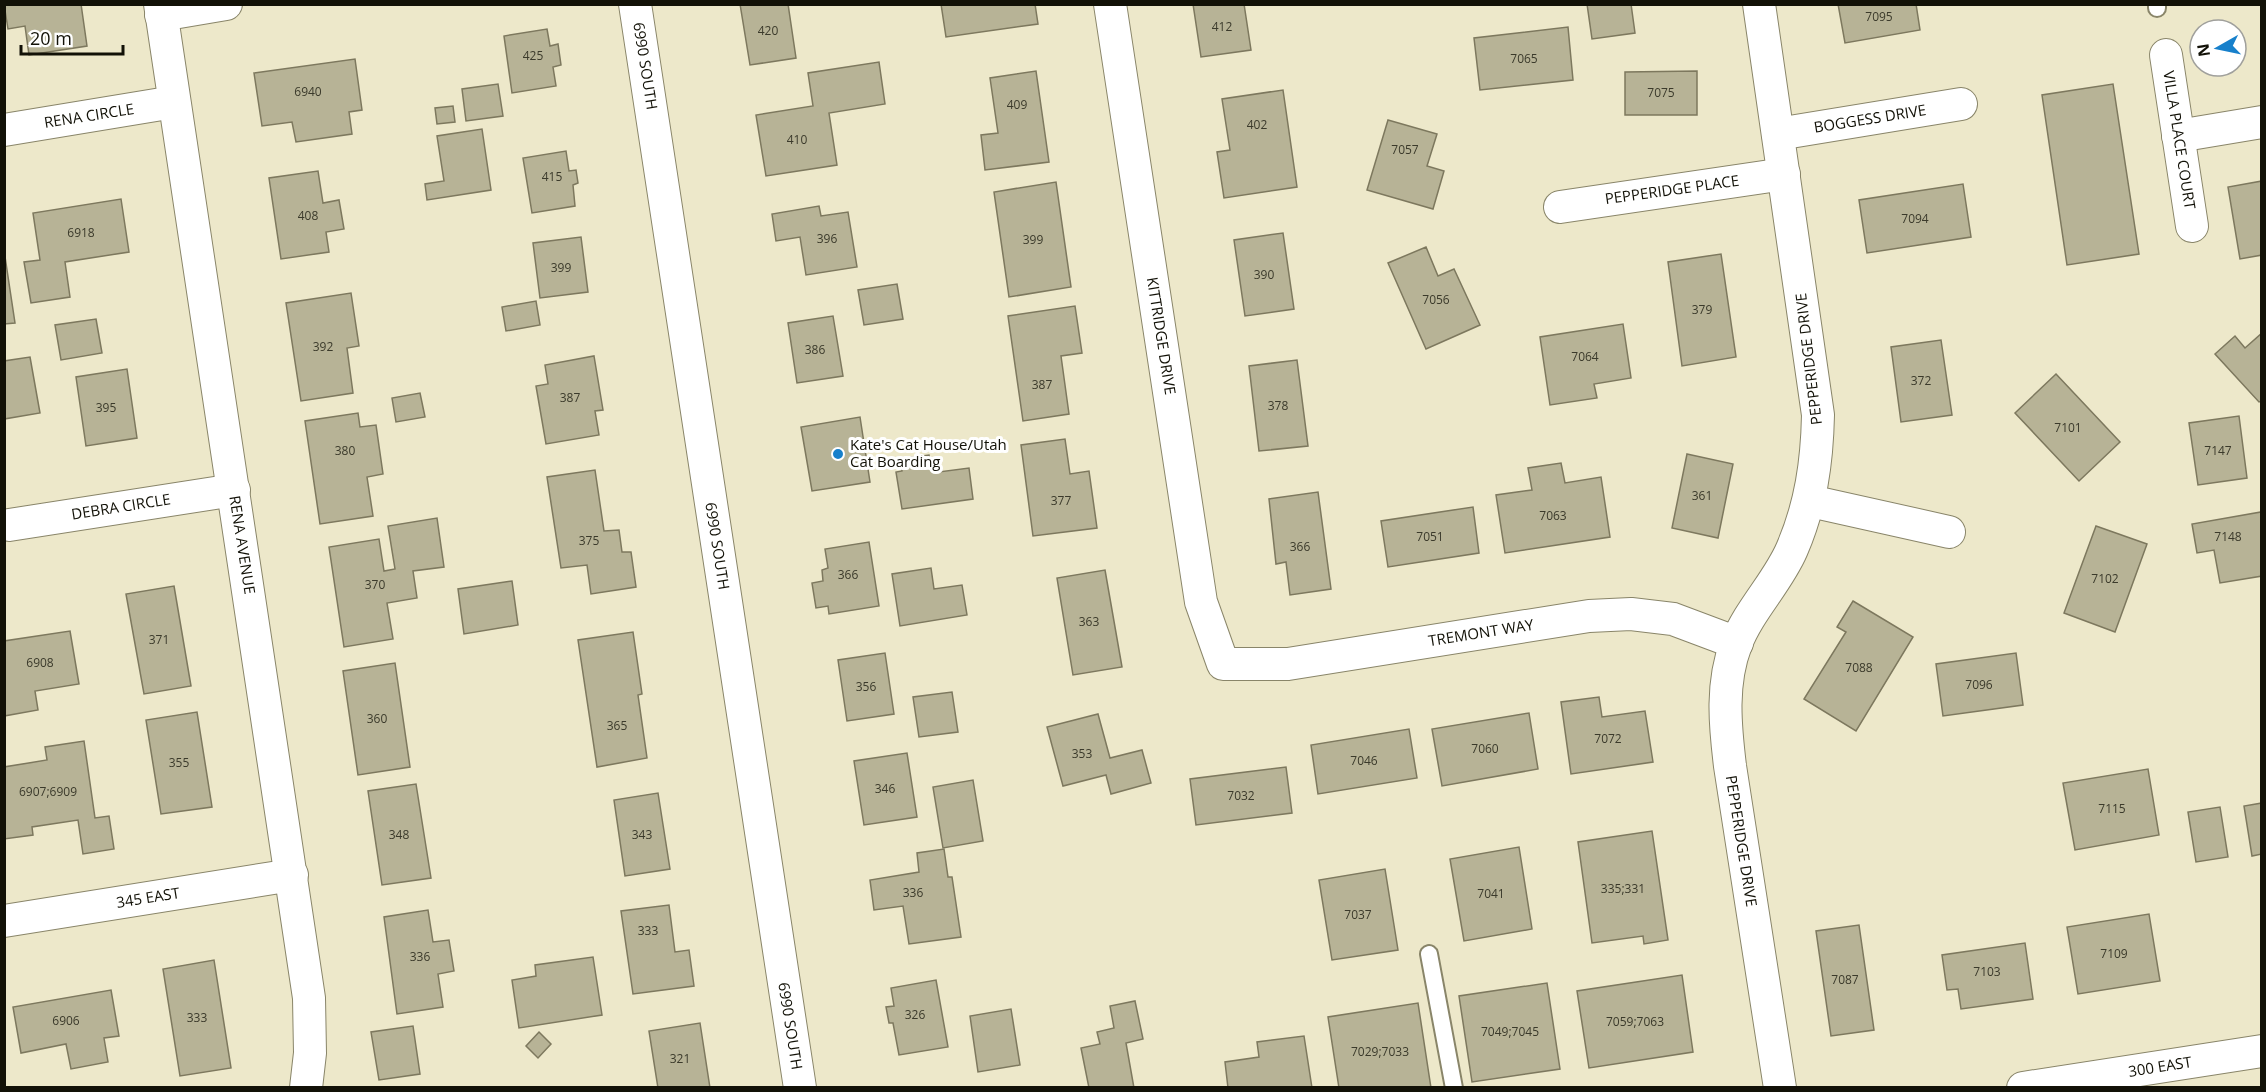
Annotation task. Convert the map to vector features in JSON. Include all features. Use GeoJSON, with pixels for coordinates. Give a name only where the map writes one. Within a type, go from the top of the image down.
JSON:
{"type":"FeatureCollection","features":[{"type":"Feature","properties":{"kind":"street"},"geometry":{"type":"LineString","coordinates":[[160,10],[226,4]]}},
{"type":"Feature","properties":{"kind":"street","name":"6990 SOUTH"},"geometry":{"type":"LineString","coordinates":[[635,4],[800,1088]]}},
{"type":"Feature","properties":{"kind":"street","name":"KITTRIDGE DRIVE"},"geometry":{"type":"LineString","coordinates":[[1110,4],[1201,602],[1223,664]]}},
{"type":"Feature","properties":{"kind":"street","name":"PEPPERIDGE DRIVE"},"geometry":{"type":"LineString","coordinates":[[1759,4],[1818,415],[1817,458],[1810,501],[1792,551],[1737,643],[1726,682],[1724,723],[1780,1088]]}},
{"type":"Feature","properties":{"kind":"street","name":"RENA AVENUE"},"geometry":{"type":"LineString","coordinates":[[160,10],[309,998],[310,1053],[306,1088]]}},
{"type":"Feature","properties":{"kind":"street","name":"VILLA PLACE COURT"},"geometry":{"type":"LineString","coordinates":[[2166,55],[2192,226]]}},
{"type":"Feature","properties":{"kind":"street","name":"RENA CIRCLE"},"geometry":{"type":"LineString","coordinates":[[4,130],[174,102]]}},
{"type":"Feature","properties":{"kind":"street","name":"BOGGESS DRIVE"},"geometry":{"type":"LineString","coordinates":[[1778,134],[1961,104]]}},
{"type":"Feature","properties":{"kind":"street"},"geometry":{"type":"LineString","coordinates":[[2178,136],[2262,123]]}},
{"type":"Feature","properties":{"kind":"street","name":"PEPPERIDGE PLACE"},"geometry":{"type":"LineString","coordinates":[[1560,207],[1784,174]]}},
{"type":"Feature","properties":{"kind":"street","name":"DEBRA CIRCLE"},"geometry":{"type":"LineString","coordinates":[[9,525],[234,490]]}},
{"type":"Feature","properties":{"kind":"street"},"geometry":{"type":"LineString","coordinates":[[1810,501],[1949,532]]}},
{"type":"Feature","properties":{"kind":"street","name":"TREMONT WAY"},"geometry":{"type":"LineString","coordinates":[[1223,664],[1288,664],[1589,616],[1631,614],[1673,619],[1737,643]]}},
{"type":"Feature","properties":{"kind":"street","name":"345 EAST"},"geometry":{"type":"LineString","coordinates":[[4,921],[292,875]]}},
{"type":"Feature","properties":{"kind":"street","name":"300 EAST"},"geometry":{"type":"LineString","coordinates":[[2023,1088],[2262,1051]]}},
{"type":"Feature","properties":{"kind":"lane"},"geometry":{"type":"LineString","coordinates":[[1429,954],[1454,1088]]}},
{"type":"Feature","properties":{"kind":"building"},"geometry":{"type":"Polygon","coordinates":[[[4,4],[81,4],[87,46],[29,55],[25,26],[8,29],[4,4]]]}},
{"type":"Feature","properties":{"kind":"building"},"geometry":{"type":"Polygon","coordinates":[[[740,4],[788,4],[796,58],[750,65],[740,4]]]}},
{"type":"Feature","properties":{"kind":"building"},"geometry":{"type":"Polygon","coordinates":[[[941,4],[1035,4],[1038,24],[946,37],[941,4]]]}},
{"type":"Feature","properties":{"kind":"building"},"geometry":{"type":"Polygon","coordinates":[[[1193,4],[1244,4],[1251,50],[1201,57],[1193,4]]]}},
{"type":"Feature","properties":{"kind":"building"},"geometry":{"type":"Polygon","coordinates":[[[1587,4],[1631,4],[1635,33],[1592,39],[1587,4]]]}},
{"type":"Feature","properties":{"kind":"building"},"geometry":{"type":"Polygon","coordinates":[[[1838,4],[1916,4],[1920,30],[1845,43],[1838,4]]]}},
{"type":"Feature","properties":{"kind":"building"},"geometry":{"type":"Polygon","coordinates":[[[1568,27],[1573,80],[1480,90],[1474,38],[1568,27]]]}},
{"type":"Feature","properties":{"kind":"building"},"geometry":{"type":"Polygon","coordinates":[[[547,29],[550,46],[558,44],[561,65],[553,67],[556,86],[512,93],[504,36],[547,29]]]}},
{"type":"Feature","properties":{"kind":"building"},"geometry":{"type":"Polygon","coordinates":[[[355,59],[362,110],[349,112],[352,134],[296,142],[292,122],[262,126],[254,73],[355,59]]]}},
{"type":"Feature","properties":{"kind":"building"},"geometry":{"type":"Polygon","coordinates":[[[879,62],[885,104],[829,113],[837,165],[766,176],[756,115],[813,106],[808,73],[879,62]]]}},
{"type":"Feature","properties":{"kind":"building"},"geometry":{"type":"Polygon","coordinates":[[[1036,71],[1049,162],[985,170],[981,135],[998,133],[990,78],[1036,71]]]}},
{"type":"Feature","properties":{"kind":"building"},"geometry":{"type":"Polygon","coordinates":[[[1697,71],[1697,115],[1625,115],[1625,72],[1697,71]]]}},
{"type":"Feature","properties":{"kind":"building"},"geometry":{"type":"Polygon","coordinates":[[[498,84],[503,116],[466,121],[462,89],[498,84]]]}},
{"type":"Feature","properties":{"kind":"building"},"geometry":{"type":"Polygon","coordinates":[[[2113,84],[2139,254],[2067,265],[2042,95],[2113,84]]]}},
{"type":"Feature","properties":{"kind":"building"},"geometry":{"type":"Polygon","coordinates":[[[1283,90],[1297,187],[1224,198],[1217,152],[1230,150],[1222,99],[1283,90]]]}},
{"type":"Feature","properties":{"kind":"building"},"geometry":{"type":"Polygon","coordinates":[[[453,106],[455,122],[437,124],[435,108],[453,106]]]}},
{"type":"Feature","properties":{"kind":"building"},"geometry":{"type":"Polygon","coordinates":[[[1388,120],[1437,134],[1427,166],[1444,171],[1433,209],[1367,190],[1388,120]]]}},
{"type":"Feature","properties":{"kind":"building"},"geometry":{"type":"Polygon","coordinates":[[[482,129],[491,190],[427,200],[425,184],[444,181],[437,136],[482,129]]]}},
{"type":"Feature","properties":{"kind":"building"},"geometry":{"type":"Polygon","coordinates":[[[566,151],[569,171],[576,170],[578,183],[573,185],[575,206],[532,213],[523,158],[566,151]]]}},
{"type":"Feature","properties":{"kind":"building"},"geometry":{"type":"Polygon","coordinates":[[[318,171],[323,203],[339,200],[344,229],[326,232],[329,252],[281,259],[269,178],[318,171]]]}},
{"type":"Feature","properties":{"kind":"building"},"geometry":{"type":"Polygon","coordinates":[[[2262,181],[2262,255],[2240,259],[2228,187],[2262,181]]]}},
{"type":"Feature","properties":{"kind":"building"},"geometry":{"type":"Polygon","coordinates":[[[1056,182],[1071,287],[1009,297],[994,192],[1056,182]]]}},
{"type":"Feature","properties":{"kind":"building"},"geometry":{"type":"Polygon","coordinates":[[[1963,184],[1971,237],[1867,253],[1859,200],[1963,184]]]}},
{"type":"Feature","properties":{"kind":"building"},"geometry":{"type":"Polygon","coordinates":[[[121,199],[129,252],[65,262],[70,297],[31,303],[24,262],[40,260],[33,213],[121,199]]]}},
{"type":"Feature","properties":{"kind":"building"},"geometry":{"type":"Polygon","coordinates":[[[819,206],[821,216],[848,212],[857,267],[806,275],[800,237],[776,241],[772,214],[819,206]]]}},
{"type":"Feature","properties":{"kind":"building"},"geometry":{"type":"Polygon","coordinates":[[[1283,233],[1294,309],[1245,316],[1234,240],[1283,233]]]}},
{"type":"Feature","properties":{"kind":"building"},"geometry":{"type":"Polygon","coordinates":[[[581,237],[588,292],[540,298],[533,243],[581,237]]]}},
{"type":"Feature","properties":{"kind":"building"},"geometry":{"type":"Polygon","coordinates":[[[1426,247],[1438,276],[1454,269],[1480,325],[1426,349],[1388,263],[1426,247]]]}},
{"type":"Feature","properties":{"kind":"building"},"geometry":{"type":"Polygon","coordinates":[[[4,250],[15,323],[4,324],[4,250]]]}},
{"type":"Feature","properties":{"kind":"building"},"geometry":{"type":"Polygon","coordinates":[[[1721,254],[1736,357],[1682,366],[1668,262],[1721,254]]]}},
{"type":"Feature","properties":{"kind":"building"},"geometry":{"type":"Polygon","coordinates":[[[897,284],[903,319],[864,325],[858,290],[897,284]]]}},
{"type":"Feature","properties":{"kind":"building"},"geometry":{"type":"Polygon","coordinates":[[[351,293],[359,346],[347,348],[353,393],[301,401],[286,303],[351,293]]]}},
{"type":"Feature","properties":{"kind":"building"},"geometry":{"type":"Polygon","coordinates":[[[536,301],[540,325],[506,331],[502,307],[536,301]]]}},
{"type":"Feature","properties":{"kind":"building"},"geometry":{"type":"Polygon","coordinates":[[[1075,306],[1082,353],[1061,356],[1069,414],[1023,421],[1008,316],[1075,306]]]}},
{"type":"Feature","properties":{"kind":"building"},"geometry":{"type":"Polygon","coordinates":[[[833,316],[843,376],[797,383],[788,323],[833,316]]]}},
{"type":"Feature","properties":{"kind":"building"},"geometry":{"type":"Polygon","coordinates":[[[96,319],[102,353],[61,360],[55,325],[96,319]]]}},
{"type":"Feature","properties":{"kind":"building"},"geometry":{"type":"Polygon","coordinates":[[[1623,324],[1631,378],[1594,384],[1597,398],[1550,405],[1540,337],[1623,324]]]}},
{"type":"Feature","properties":{"kind":"building"},"geometry":{"type":"Polygon","coordinates":[[[2262,333],[2262,401],[2259,402],[2215,354],[2235,336],[2245,348],[2262,333]]]}},
{"type":"Feature","properties":{"kind":"building"},"geometry":{"type":"Polygon","coordinates":[[[1941,340],[1952,415],[1901,422],[1891,347],[1941,340]]]}},
{"type":"Feature","properties":{"kind":"building"},"geometry":{"type":"Polygon","coordinates":[[[594,356],[603,410],[595,411],[599,435],[546,444],[536,386],[548,384],[545,365],[594,356]]]}},
{"type":"Feature","properties":{"kind":"building"},"geometry":{"type":"Polygon","coordinates":[[[30,357],[40,413],[4,419],[4,361],[30,357]]]}},
{"type":"Feature","properties":{"kind":"building"},"geometry":{"type":"Polygon","coordinates":[[[1297,360],[1308,446],[1259,451],[1249,366],[1297,360]]]}},
{"type":"Feature","properties":{"kind":"building"},"geometry":{"type":"Polygon","coordinates":[[[127,369],[137,438],[86,446],[76,377],[127,369]]]}},
{"type":"Feature","properties":{"kind":"building"},"geometry":{"type":"Polygon","coordinates":[[[2056,374],[2120,442],[2079,481],[2015,413],[2056,374]]]}},
{"type":"Feature","properties":{"kind":"building"},"geometry":{"type":"Polygon","coordinates":[[[420,393],[425,417],[396,422],[392,398],[420,393]]]}},
{"type":"Feature","properties":{"kind":"building"},"geometry":{"type":"Polygon","coordinates":[[[358,413],[360,427],[376,425],[383,474],[367,477],[373,516],[320,524],[305,421],[358,413]]]}},
{"type":"Feature","properties":{"kind":"building"},"geometry":{"type":"Polygon","coordinates":[[[2239,416],[2247,478],[2198,485],[2189,423],[2239,416]]]}},
{"type":"Feature","properties":{"kind":"building"},"geometry":{"type":"Polygon","coordinates":[[[860,417],[870,482],[812,491],[801,427],[860,417]]]}},
{"type":"Feature","properties":{"kind":"building"},"geometry":{"type":"Polygon","coordinates":[[[1065,439],[1070,474],[1089,471],[1097,528],[1033,536],[1021,445],[1065,439]]]}},
{"type":"Feature","properties":{"kind":"building"},"geometry":{"type":"Polygon","coordinates":[[[1687,454],[1733,464],[1718,538],[1672,528],[1687,454]]]}},
{"type":"Feature","properties":{"kind":"building"},"geometry":{"type":"Polygon","coordinates":[[[929,455],[931,468],[939,467],[939,472],[969,468],[973,499],[902,509],[896,472],[902,471],[900,459],[929,455]]]}},
{"type":"Feature","properties":{"kind":"building"},"geometry":{"type":"Polygon","coordinates":[[[1561,463],[1565,483],[1601,477],[1610,537],[1505,553],[1496,495],[1532,490],[1528,468],[1561,463]]]}},
{"type":"Feature","properties":{"kind":"building"},"geometry":{"type":"Polygon","coordinates":[[[595,470],[604,531],[619,530],[622,552],[631,552],[636,587],[591,594],[587,565],[561,568],[547,477],[595,470]]]}},
{"type":"Feature","properties":{"kind":"building"},"geometry":{"type":"Polygon","coordinates":[[[1318,492],[1331,589],[1290,595],[1286,562],[1276,564],[1269,499],[1318,492]]]}},
{"type":"Feature","properties":{"kind":"building"},"geometry":{"type":"Polygon","coordinates":[[[1473,507],[1479,553],[1388,567],[1381,521],[1473,507]]]}},
{"type":"Feature","properties":{"kind":"building"},"geometry":{"type":"Polygon","coordinates":[[[2261,512],[2262,576],[2220,583],[2214,550],[2197,553],[2192,524],[2261,512]]]}},
{"type":"Feature","properties":{"kind":"building"},"geometry":{"type":"Polygon","coordinates":[[[437,518],[444,567],[413,571],[417,598],[387,603],[393,639],[344,647],[329,547],[379,539],[384,571],[395,569],[388,526],[437,518]]]}},
{"type":"Feature","properties":{"kind":"building"},"geometry":{"type":"Polygon","coordinates":[[[2096,526],[2147,544],[2115,632],[2064,613],[2096,526]]]}},
{"type":"Feature","properties":{"kind":"building"},"geometry":{"type":"Polygon","coordinates":[[[869,542],[879,606],[829,614],[828,606],[816,608],[812,583],[823,581],[822,570],[828,568],[825,549],[869,542]]]}},
{"type":"Feature","properties":{"kind":"building"},"geometry":{"type":"Polygon","coordinates":[[[931,568],[934,589],[962,585],[967,615],[900,626],[892,574],[931,568]]]}},
{"type":"Feature","properties":{"kind":"building"},"geometry":{"type":"Polygon","coordinates":[[[1105,570],[1122,667],[1073,675],[1057,578],[1105,570]]]}},
{"type":"Feature","properties":{"kind":"building"},"geometry":{"type":"Polygon","coordinates":[[[512,581],[518,625],[464,634],[458,589],[512,581]]]}},
{"type":"Feature","properties":{"kind":"building"},"geometry":{"type":"Polygon","coordinates":[[[174,586],[191,686],[144,694],[126,594],[174,586]]]}},
{"type":"Feature","properties":{"kind":"building"},"geometry":{"type":"Polygon","coordinates":[[[1853,601],[1913,637],[1856,731],[1804,699],[1846,632],[1837,627],[1853,601]]]}},
{"type":"Feature","properties":{"kind":"building"},"geometry":{"type":"Polygon","coordinates":[[[70,631],[79,684],[35,691],[38,710],[4,716],[4,641],[70,631]]]}},
{"type":"Feature","properties":{"kind":"building"},"geometry":{"type":"Polygon","coordinates":[[[633,632],[642,694],[638,695],[647,758],[597,767],[578,640],[633,632]]]}},
{"type":"Feature","properties":{"kind":"building"},"geometry":{"type":"Polygon","coordinates":[[[885,653],[894,714],[847,721],[838,660],[885,653]]]}},
{"type":"Feature","properties":{"kind":"building"},"geometry":{"type":"Polygon","coordinates":[[[2016,653],[2023,705],[1943,716],[1936,664],[2016,653]]]}},
{"type":"Feature","properties":{"kind":"building"},"geometry":{"type":"Polygon","coordinates":[[[395,663],[410,767],[358,775],[343,671],[395,663]]]}},
{"type":"Feature","properties":{"kind":"building"},"geometry":{"type":"Polygon","coordinates":[[[952,692],[958,732],[919,737],[913,697],[952,692]]]}},
{"type":"Feature","properties":{"kind":"building"},"geometry":{"type":"Polygon","coordinates":[[[1599,697],[1602,717],[1645,711],[1653,762],[1571,774],[1561,702],[1599,697]]]}},
{"type":"Feature","properties":{"kind":"building"},"geometry":{"type":"Polygon","coordinates":[[[197,712],[212,807],[161,814],[146,720],[197,712]]]}},
{"type":"Feature","properties":{"kind":"building"},"geometry":{"type":"Polygon","coordinates":[[[1529,713],[1538,769],[1442,786],[1432,729],[1529,713]]]}},
{"type":"Feature","properties":{"kind":"building"},"geometry":{"type":"Polygon","coordinates":[[[1098,714],[1110,758],[1142,750],[1151,783],[1111,794],[1106,775],[1063,786],[1047,727],[1098,714]]]}},
{"type":"Feature","properties":{"kind":"building"},"geometry":{"type":"Polygon","coordinates":[[[1409,729],[1417,778],[1318,794],[1311,745],[1409,729]]]}},
{"type":"Feature","properties":{"kind":"building"},"geometry":{"type":"Polygon","coordinates":[[[84,741],[95,818],[109,816],[114,849],[83,854],[78,820],[32,827],[33,835],[4,839],[4,767],[47,760],[45,747],[84,741]]]}},
{"type":"Feature","properties":{"kind":"building"},"geometry":{"type":"Polygon","coordinates":[[[907,753],[917,817],[864,825],[854,761],[907,753]]]}},
{"type":"Feature","properties":{"kind":"building"},"geometry":{"type":"Polygon","coordinates":[[[1286,767],[1292,813],[1196,825],[1190,779],[1286,767]]]}},
{"type":"Feature","properties":{"kind":"building"},"geometry":{"type":"Polygon","coordinates":[[[2148,769],[2159,835],[2075,850],[2063,783],[2148,769]]]}},
{"type":"Feature","properties":{"kind":"building"},"geometry":{"type":"Polygon","coordinates":[[[973,780],[983,841],[943,848],[933,787],[973,780]]]}},
{"type":"Feature","properties":{"kind":"building"},"geometry":{"type":"Polygon","coordinates":[[[416,784],[431,878],[382,885],[368,791],[416,784]]]}},
{"type":"Feature","properties":{"kind":"building"},"geometry":{"type":"Polygon","coordinates":[[[658,793],[670,869],[625,876],[614,800],[658,793]]]}},
{"type":"Feature","properties":{"kind":"building"},"geometry":{"type":"Polygon","coordinates":[[[2262,803],[2262,854],[2252,856],[2244,806],[2262,803]]]}},
{"type":"Feature","properties":{"kind":"building"},"geometry":{"type":"Polygon","coordinates":[[[2220,807],[2228,857],[2196,862],[2188,812],[2220,807]]]}},
{"type":"Feature","properties":{"kind":"building"},"geometry":{"type":"Polygon","coordinates":[[[1652,831],[1668,940],[1644,944],[1643,936],[1592,943],[1578,842],[1652,831]]]}},
{"type":"Feature","properties":{"kind":"building"},"geometry":{"type":"Polygon","coordinates":[[[1519,847],[1532,929],[1464,941],[1450,859],[1519,847]]]}},
{"type":"Feature","properties":{"kind":"building"},"geometry":{"type":"Polygon","coordinates":[[[944,849],[948,877],[952,877],[961,937],[909,944],[903,906],[874,910],[870,880],[919,872],[917,853],[944,849]]]}},
{"type":"Feature","properties":{"kind":"building"},"geometry":{"type":"Polygon","coordinates":[[[1385,869],[1398,950],[1332,960],[1319,880],[1385,869]]]}},
{"type":"Feature","properties":{"kind":"building"},"geometry":{"type":"Polygon","coordinates":[[[669,905],[675,952],[689,950],[694,986],[633,994],[621,911],[669,905]]]}},
{"type":"Feature","properties":{"kind":"building"},"geometry":{"type":"Polygon","coordinates":[[[428,910],[433,942],[449,940],[454,971],[438,974],[443,1007],[397,1014],[384,917],[428,910]]]}},
{"type":"Feature","properties":{"kind":"building"},"geometry":{"type":"Polygon","coordinates":[[[2149,914],[2160,981],[2078,994],[2067,927],[2149,914]]]}},
{"type":"Feature","properties":{"kind":"building"},"geometry":{"type":"Polygon","coordinates":[[[1859,925],[1874,1030],[1831,1036],[1816,931],[1859,925]]]}},
{"type":"Feature","properties":{"kind":"building"},"geometry":{"type":"Polygon","coordinates":[[[2025,943],[2033,999],[1961,1009],[1958,989],[1947,990],[1942,955],[2025,943]]]}},
{"type":"Feature","properties":{"kind":"building"},"geometry":{"type":"Polygon","coordinates":[[[593,957],[602,1015],[519,1028],[512,980],[536,976],[535,965],[593,957]]]}},
{"type":"Feature","properties":{"kind":"building"},"geometry":{"type":"Polygon","coordinates":[[[214,960],[231,1068],[180,1076],[163,969],[214,960]]]}},
{"type":"Feature","properties":{"kind":"building"},"geometry":{"type":"Polygon","coordinates":[[[1682,975],[1693,1052],[1589,1068],[1577,991],[1682,975]]]}},
{"type":"Feature","properties":{"kind":"building"},"geometry":{"type":"Polygon","coordinates":[[[936,980],[948,1047],[899,1055],[893,1023],[889,1023],[886,1007],[894,1006],[891,988],[936,980]]]}},
{"type":"Feature","properties":{"kind":"building"},"geometry":{"type":"Polygon","coordinates":[[[1547,983],[1560,1069],[1472,1082],[1459,996],[1547,983]]]}},
{"type":"Feature","properties":{"kind":"building"},"geometry":{"type":"Polygon","coordinates":[[[111,990],[119,1036],[104,1038],[108,1062],[71,1069],[66,1044],[21,1053],[13,1007],[111,990]]]}},
{"type":"Feature","properties":{"kind":"building"},"geometry":{"type":"Polygon","coordinates":[[[1135,1001],[1143,1039],[1126,1043],[1134,1088],[1089,1088],[1081,1048],[1100,1044],[1097,1032],[1114,1028],[1110,1006],[1135,1001]]]}},
{"type":"Feature","properties":{"kind":"building"},"geometry":{"type":"Polygon","coordinates":[[[1418,1003],[1431,1088],[1339,1088],[1328,1017],[1418,1003]]]}},
{"type":"Feature","properties":{"kind":"building"},"geometry":{"type":"Polygon","coordinates":[[[1011,1009],[1020,1065],[978,1072],[970,1016],[1011,1009]]]}},
{"type":"Feature","properties":{"kind":"building"},"geometry":{"type":"Polygon","coordinates":[[[700,1023],[710,1088],[658,1088],[649,1031],[700,1023]]]}},
{"type":"Feature","properties":{"kind":"building"},"geometry":{"type":"Polygon","coordinates":[[[413,1026],[420,1074],[379,1080],[371,1032],[413,1026]]]}},
{"type":"Feature","properties":{"kind":"building"},"geometry":{"type":"Polygon","coordinates":[[[539,1032],[551,1044],[538,1058],[526,1046],[539,1032]]]}},
{"type":"Feature","properties":{"kind":"building"},"geometry":{"type":"Polygon","coordinates":[[[1304,1036],[1312,1088],[1228,1088],[1225,1062],[1259,1057],[1257,1042],[1304,1036]]]}},
{"type":"Feature","properties":{"kind":"place","name":"Kate's Cat House/Utah Cat Boarding"},"geometry":{"type":"Point","coordinates":[838,454]}}]}
